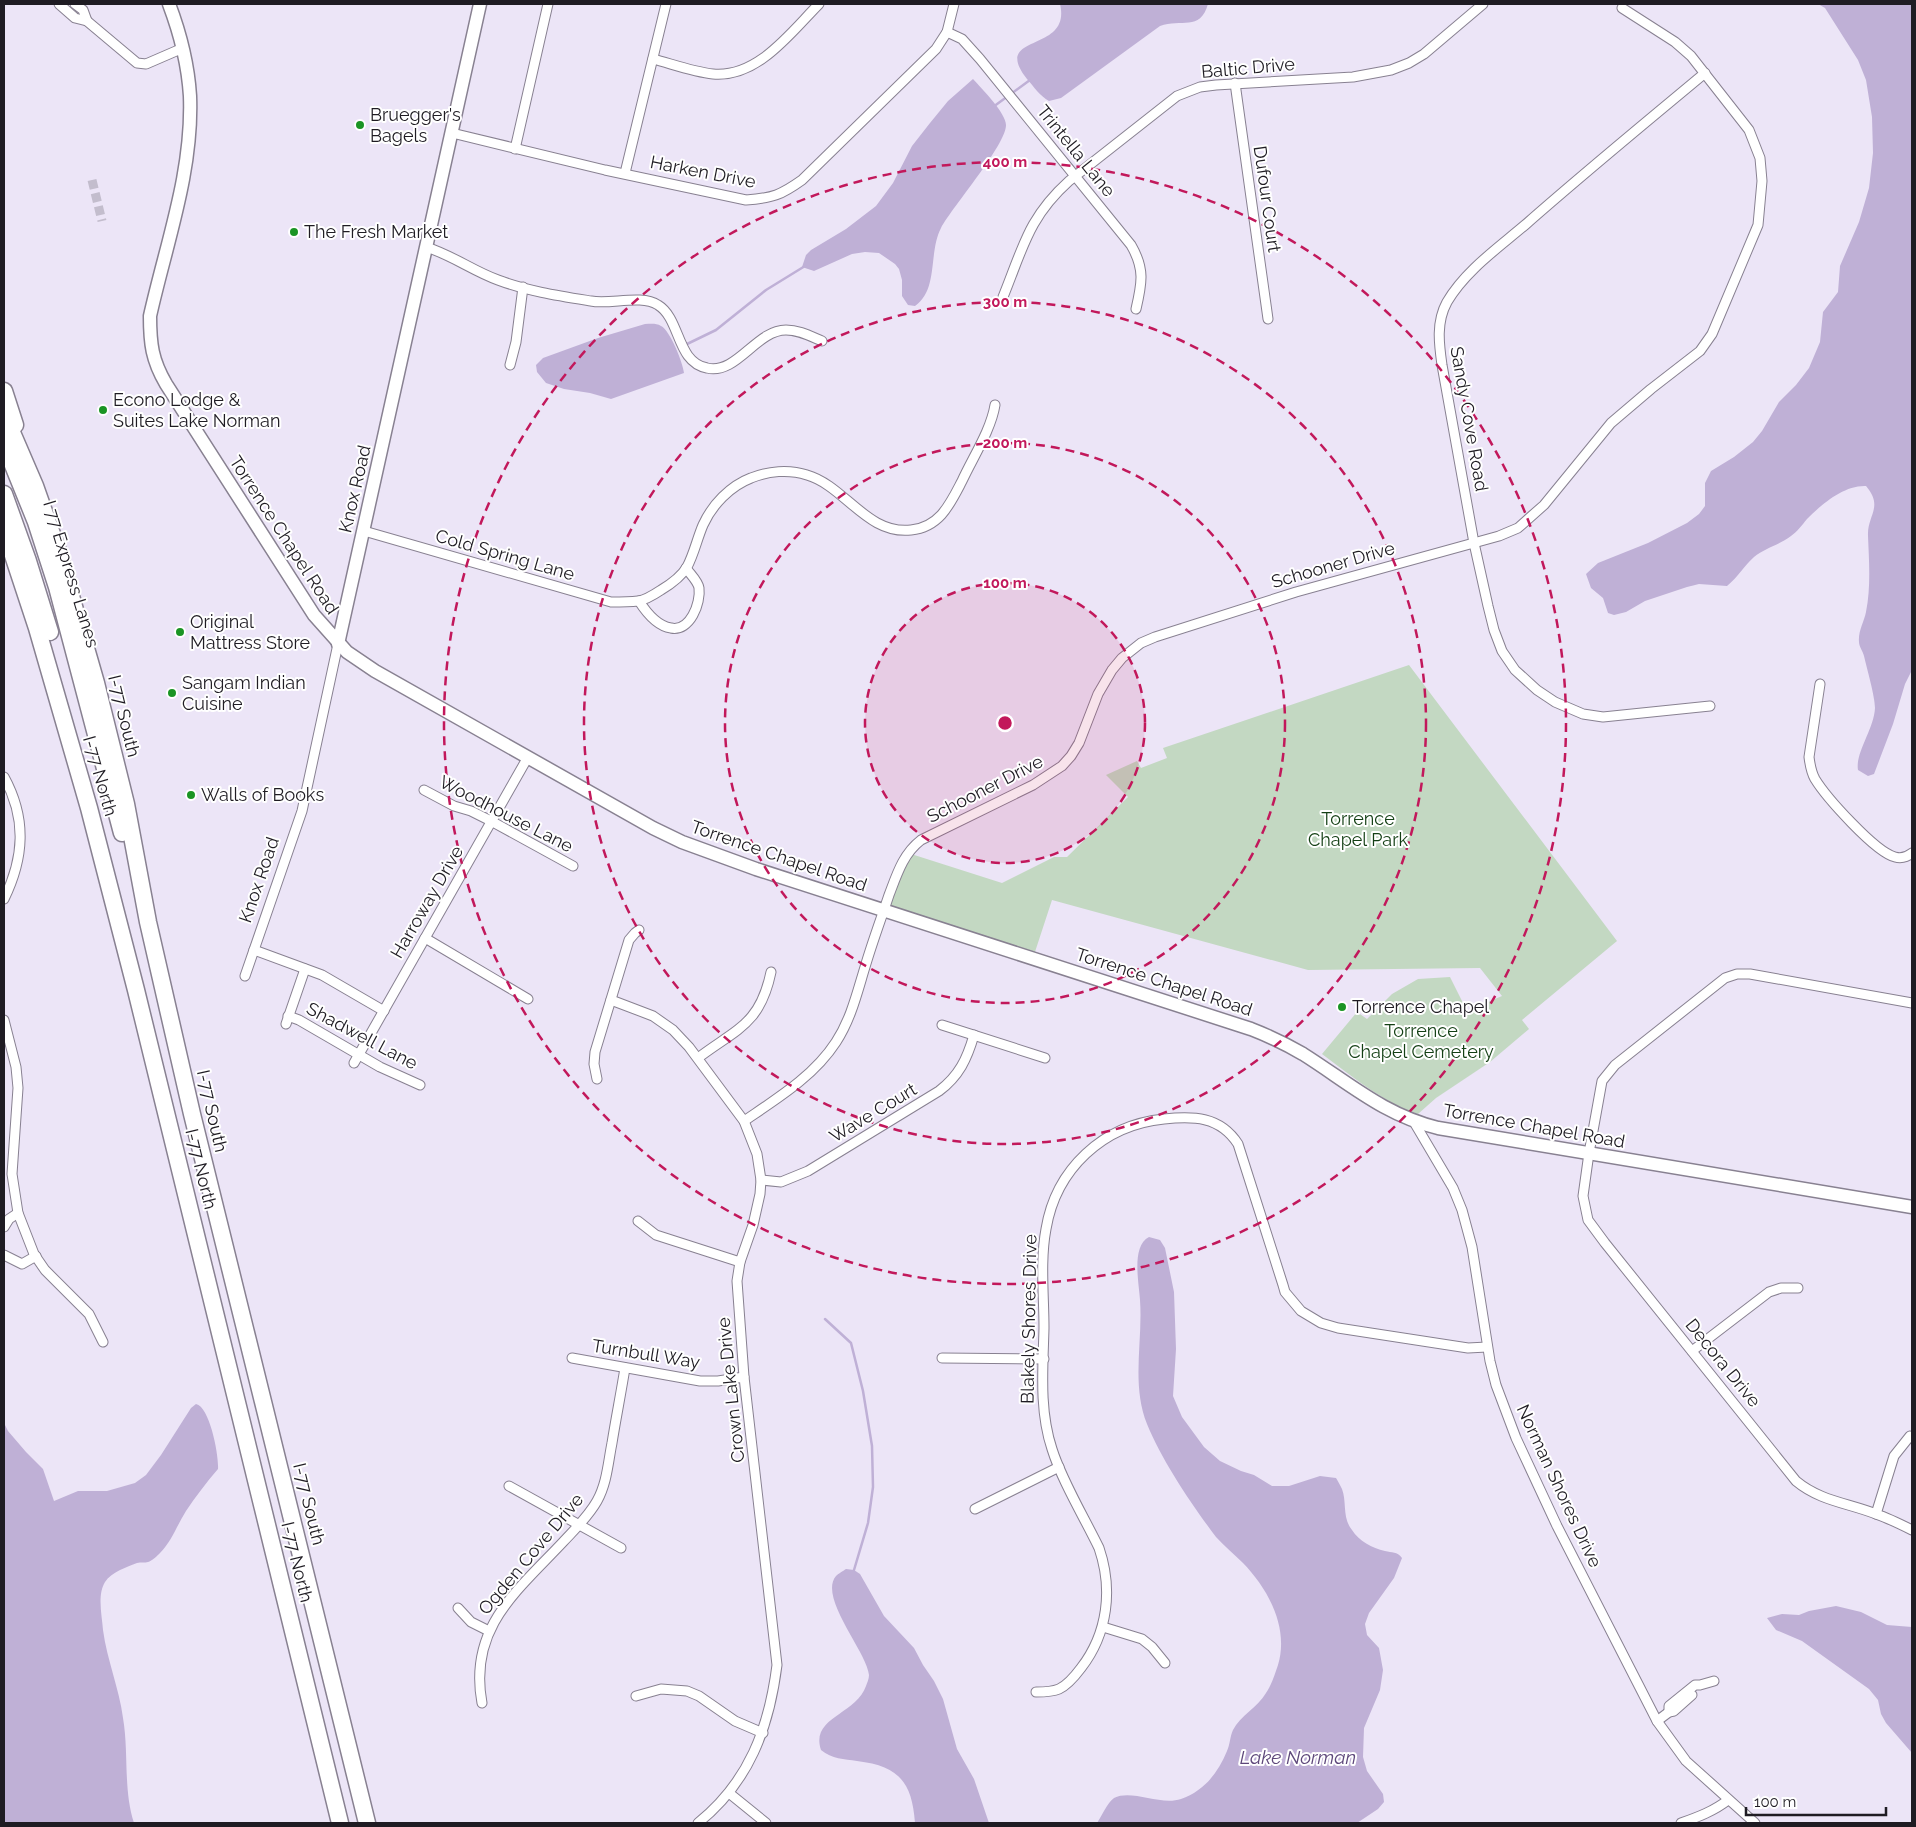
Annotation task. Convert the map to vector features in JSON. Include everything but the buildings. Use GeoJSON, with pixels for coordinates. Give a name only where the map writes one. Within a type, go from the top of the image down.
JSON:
{"type":"FeatureCollection","features":[{"type":"Feature","properties":{"kind":"highway"},"geometry":{"type":"LineString","coordinates":[[4,391],[35,486]]}},
{"type":"Feature","properties":{"kind":"highway","name":"I-77 South"},"geometry":{"type":"LineString","coordinates":[[4,414],[35,486],[68,584],[96,683],[126,804],[148,922],[192,1114],[367,1823]]}},
{"type":"Feature","properties":{"kind":"highway","name":"I 77 Express Lanes"},"geometry":{"type":"LineString","coordinates":[[4,443],[36,522],[57,587],[78,661],[114,807],[148,922]]}},
{"type":"Feature","properties":{"kind":"highway","name":"I 77 Express Lanes"},"geometry":{"type":"LineString","coordinates":[[4,494],[28,561],[50,633],[65,691],[89,808]]}},
{"type":"Feature","properties":{"kind":"highway","name":"I-77 North"},"geometry":{"type":"LineString","coordinates":[[4,528],[37,628],[89,808],[136,990],[341,1823]]}},
{"type":"Feature","properties":{"kind":"highway"},"geometry":{"type":"LineString","coordinates":[[4,541],[14,557]]}},
{"type":"Feature","properties":{"kind":"street"},"geometry":{"type":"LineString","coordinates":[[59,4],[75,18],[87,21],[137,63],[146,64],[183,48]]}},
{"type":"Feature","properties":{"kind":"street"},"geometry":{"type":"LineString","coordinates":[[75,4],[83,10],[87,21]]}},
{"type":"Feature","properties":{"kind":"street","name":"Torrence Chapel Road"},"geometry":{"type":"LineString","coordinates":[[169,4],[183,48],[190,96],[184,172],[150,316],[150,340],[153,357],[166,384],[314,615],[338,644],[352,656],[653,828],[682,842],[756,869],[1251,1029],[1275,1039],[1302,1054],[1374,1102],[1414,1122],[1438,1128],[1912,1208]]}},
{"type":"Feature","properties":{"kind":"street","name":"Knox Road"},"geometry":{"type":"LineString","coordinates":[[244,976],[302,810],[480,4]]}},
{"type":"Feature","properties":{"kind":"street"},"geometry":{"type":"LineString","coordinates":[[515,149],[548,4]]}},
{"type":"Feature","properties":{"kind":"street"},"geometry":{"type":"LineString","coordinates":[[625,173],[666,4]]}},
{"type":"Feature","properties":{"kind":"street"},"geometry":{"type":"LineString","coordinates":[[653,59],[713,74],[740,71],[763,58],[819,4]]}},
{"type":"Feature","properties":{"kind":"street","name":"Harken Drive"},"geometry":{"type":"LineString","coordinates":[[452,133],[515,149],[746,200],[768,199],[784,192],[802,180],[923,62],[942,41],[947,32],[954,4]]}},
{"type":"Feature","properties":{"kind":"street","name":"Baltic Drive"},"geometry":{"type":"LineString","coordinates":[[1004,297],[1025,238],[1054,194],[1177,96],[1200,87],[1354,77],[1391,70],[1409,63],[1424,54],[1483,4]]}},
{"type":"Feature","properties":{"kind":"street","name":"Schooner Drive"},"geometry":{"type":"LineString","coordinates":[[744,1121],[807,1075],[837,1041],[854,1005],[884,910],[904,858],[921,840],[1033,785],[1062,766],[1071,756],[1078,743],[1098,694],[1107,678],[1117,663],[1134,647],[1155,637],[1296,592],[1474,544],[1510,532],[1530,519],[1550,499],[1611,424],[1651,389],[1690,361],[1700,351],[1712,334],[1758,225],[1762,181],[1760,158],[1749,130],[1691,56],[1675,42],[1622,8]]}},
{"type":"Feature","properties":{"kind":"street","name":"Trintella Lane"},"geometry":{"type":"LineString","coordinates":[[947,32],[962,39],[980,58],[1135,252],[1141,271],[1142,284],[1136,309]]}},
{"type":"Feature","properties":{"kind":"street","name":"Sandy Cove Road"},"geometry":{"type":"LineString","coordinates":[[1705,73],[1491,254],[1470,274],[1447,302],[1440,326],[1442,365],[1474,544],[1494,630],[1502,651],[1521,676],[1555,702],[1583,714],[1603,717],[1710,706]]}},
{"type":"Feature","properties":{"kind":"street","name":"Dufour Court"},"geometry":{"type":"LineString","coordinates":[[1235,84],[1268,320]]}},
{"type":"Feature","properties":{"kind":"street"},"geometry":{"type":"LineString","coordinates":[[426,247],[443,252],[497,280],[523,287],[601,303],[642,300],[653,302],[669,316],[685,351],[692,360],[709,369],[725,367],[769,335],[780,331],[802,332],[822,341]]}},
{"type":"Feature","properties":{"kind":"street"},"geometry":{"type":"LineString","coordinates":[[510,366],[516,342],[523,287]]}},
{"type":"Feature","properties":{"kind":"street","name":"Cold Spring Lane"},"geometry":{"type":"LineString","coordinates":[[364,531],[611,602],[639,601],[655,594],[675,580],[686,568],[703,525],[716,504],[738,484],[761,474],[785,472],[807,474],[833,489],[856,508],[887,529],[900,532],[916,530],[936,522],[945,513],[990,425],[995,404]]}},
{"type":"Feature","properties":{"kind":"street"},"geometry":{"type":"LineString","coordinates":[[639,601],[646,612],[658,622],[672,629],[682,627],[692,618],[699,600],[699,586],[686,568]]}},
{"type":"Feature","properties":{"kind":"street"},"geometry":{"type":"LineString","coordinates":[[1820,684],[1809,757],[1815,779],[1829,797],[1874,845],[1895,858],[1906,857],[1912,853]]}},
{"type":"Feature","properties":{"kind":"street","name":"Harroway Drive"},"geometry":{"type":"LineString","coordinates":[[356,1059],[528,757]]}},
{"type":"Feature","properties":{"kind":"street"},"geometry":{"type":"LineString","coordinates":[[4,777],[13,796],[20,839],[17,865],[13,880],[4,899]]}},
{"type":"Feature","properties":{"kind":"street","name":"Woodhouse Lane"},"geometry":{"type":"LineString","coordinates":[[424,790],[454,806],[471,811],[491,821],[573,866]]}},
{"type":"Feature","properties":{"kind":"street"},"geometry":{"type":"LineString","coordinates":[[597,1079],[594,1064],[595,1052],[629,940],[634,932],[639,930]]}},
{"type":"Feature","properties":{"kind":"street"},"geometry":{"type":"LineString","coordinates":[[425,938],[528,999]]}},
{"type":"Feature","properties":{"kind":"street"},"geometry":{"type":"LineString","coordinates":[[254,950],[337,982],[384,1011]]}},
{"type":"Feature","properties":{"kind":"street","name":"Shadwell Lane"},"geometry":{"type":"LineString","coordinates":[[305,969],[287,1020],[299,1020],[356,1059],[420,1085]]}},
{"type":"Feature","properties":{"kind":"street"},"geometry":{"type":"LineString","coordinates":[[698,1058],[738,1030],[754,1015],[766,994],[771,972]]}},
{"type":"Feature","properties":{"kind":"street","name":"Decora Drive"},"geometry":{"type":"LineString","coordinates":[[1912,1002],[1750,974],[1737,974],[1726,978],[1609,1070],[1602,1081],[1583,1196],[1588,1220],[1796,1481],[1824,1498],[1876,1514],[1912,1530]]}},
{"type":"Feature","properties":{"kind":"street","name":"Crown Lake Drive"},"geometry":{"type":"LineString","coordinates":[[611,1000],[644,1012],[664,1022],[689,1047],[744,1121],[757,1154],[761,1180],[757,1214],[740,1262],[736,1281],[744,1377],[776,1665],[773,1692],[762,1733],[751,1761],[729,1793],[698,1823]]}},
{"type":"Feature","properties":{"kind":"street"},"geometry":{"type":"LineString","coordinates":[[4,1020],[16,1067],[18,1088],[12,1174],[18,1213],[36,1256],[45,1270],[89,1314],[102,1342]]}},
{"type":"Feature","properties":{"kind":"street"},"geometry":{"type":"LineString","coordinates":[[942,1025],[1045,1058]]}},
{"type":"Feature","properties":{"kind":"street","name":"Wave Court"},"geometry":{"type":"LineString","coordinates":[[761,1180],[780,1182],[808,1171],[939,1091],[949,1084],[960,1071],[974,1035]]}},
{"type":"Feature","properties":{"kind":"street","name":"Blakely Shores Drive"},"geometry":{"type":"LineString","coordinates":[[1036,1692],[1058,1689],[1070,1681],[1092,1653],[1103,1627],[1107,1598],[1104,1560],[1052,1449],[1044,1404],[1045,1232],[1048,1215],[1063,1180],[1082,1156],[1104,1139],[1116,1132],[1144,1123],[1185,1117],[1204,1118],[1213,1121],[1225,1128],[1238,1144],[1282,1285],[1293,1302],[1308,1317],[1338,1328],[1468,1348],[1487,1347]]}},
{"type":"Feature","properties":{"kind":"street","name":"Norman Shores Drive"},"geometry":{"type":"LineString","coordinates":[[1414,1122],[1450,1182],[1462,1210],[1472,1248],[1487,1347],[1496,1385],[1516,1438],[1557,1526],[1657,1721],[1686,1760],[1755,1823]]}},
{"type":"Feature","properties":{"kind":"street"},"geometry":{"type":"LineString","coordinates":[[4,1227],[9,1219],[18,1213]]}},
{"type":"Feature","properties":{"kind":"street"},"geometry":{"type":"LineString","coordinates":[[638,1221],[656,1235],[740,1262]]}},
{"type":"Feature","properties":{"kind":"street"},"geometry":{"type":"LineString","coordinates":[[4,1255],[22,1264],[36,1256]]}},
{"type":"Feature","properties":{"kind":"street"},"geometry":{"type":"LineString","coordinates":[[1692,1351],[1769,1292],[1781,1288],[1798,1288]]}},
{"type":"Feature","properties":{"kind":"street","name":"Turnbull Way"},"geometry":{"type":"LineString","coordinates":[[572,1358],[700,1381],[718,1381],[744,1377]]}},
{"type":"Feature","properties":{"kind":"street"},"geometry":{"type":"LineString","coordinates":[[942,1358],[1044,1359]]}},
{"type":"Feature","properties":{"kind":"street","name":"Ogden Cove Drive"},"geometry":{"type":"LineString","coordinates":[[482,1703],[479,1688],[480,1664],[488,1631],[506,1604],[580,1525],[597,1502],[605,1482],[625,1368]]}},
{"type":"Feature","properties":{"kind":"street"},"geometry":{"type":"LineString","coordinates":[[1876,1514],[1894,1456],[1910,1436]]}},
{"type":"Feature","properties":{"kind":"street"},"geometry":{"type":"LineString","coordinates":[[975,1509],[1059,1467]]}},
{"type":"Feature","properties":{"kind":"street"},"geometry":{"type":"LineString","coordinates":[[509,1486],[621,1548]]}},
{"type":"Feature","properties":{"kind":"street"},"geometry":{"type":"LineString","coordinates":[[458,1608],[471,1622],[488,1631]]}},
{"type":"Feature","properties":{"kind":"street"},"geometry":{"type":"LineString","coordinates":[[1103,1627],[1142,1639],[1152,1647],[1165,1663]]}},
{"type":"Feature","properties":{"kind":"street"},"geometry":{"type":"LineString","coordinates":[[1657,1721],[1668,1712],[1670,1706],[1695,1685],[1714,1681]]}},
{"type":"Feature","properties":{"kind":"street"},"geometry":{"type":"LineString","coordinates":[[636,1696],[661,1689],[687,1692],[699,1696],[735,1721],[762,1733]]}},
{"type":"Feature","properties":{"kind":"street"},"geometry":{"type":"LineString","coordinates":[[729,1793],[766,1823]]}},
{"type":"Feature","properties":{"kind":"street"},"geometry":{"type":"LineString","coordinates":[[1681,1823],[1718,1808],[1728,1800]]}},
{"type":"Feature","properties":{"kind":"green space","name":"Torrence Chapel Park"},"geometry":{"type":"Polygon","coordinates":[[[1409,665],[1617,941],[1522,1020],[1529,1029],[1490,1062],[1436,1098],[1418,1114],[1380,1096],[1322,1054],[1357,1012],[1367,1019],[1392,994],[1418,979],[1450,977],[1467,1011],[1502,996],[1480,968],[1308,970],[1052,900],[1033,958],[884,910],[908,853],[1002,883],[1054,857],[1067,857],[1128,797],[1106,775],[1137,761],[1141,768],[1167,758],[1163,748],[1409,665]]]}},
{"type":"Feature","properties":{"kind":"water"},"geometry":{"type":"Polygon","coordinates":[[[1060,4],[1208,4],[1205,13],[1200,18],[1189,23],[1160,26],[1061,98],[1049,101],[1027,79],[1018,64],[1018,54],[1024,48],[1055,30],[1061,20],[1060,4]]]}},
{"type":"Feature","properties":{"kind":"water"},"geometry":{"type":"Polygon","coordinates":[[[1818,4],[1912,4],[1912,670],[1905,684],[1893,724],[1874,774],[1868,776],[1858,770],[1859,756],[1872,724],[1875,708],[1871,682],[1859,642],[1859,634],[1868,603],[1868,529],[1874,506],[1874,500],[1866,486],[1850,489],[1834,496],[1819,507],[1793,534],[1754,557],[1727,586],[1699,584],[1687,587],[1645,601],[1626,612],[1614,615],[1608,613],[1603,598],[1591,588],[1586,574],[1598,563],[1648,543],[1687,523],[1699,514],[1705,506],[1705,483],[1711,471],[1734,457],[1753,442],[1762,431],[1779,402],[1809,368],[1820,342],[1823,312],[1838,292],[1840,266],[1859,222],[1869,188],[1873,153],[1872,117],[1866,80],[1858,60],[1825,8],[1818,4]]]}},
{"type":"Feature","properties":{"kind":"water"},"geometry":{"type":"Polygon","coordinates":[[[973,79],[1002,114],[1006,125],[1004,134],[989,161],[941,228],[937,238],[930,280],[922,299],[915,306],[908,305],[902,296],[902,280],[899,269],[879,253],[865,252],[852,254],[814,271],[802,267],[806,255],[811,250],[846,229],[876,206],[893,183],[912,146],[948,101],[973,79]]]}},
{"type":"Feature","properties":{"kind":"water"},"geometry":{"type":"Polygon","coordinates":[[[645,324],[657,324],[665,329],[676,347],[684,373],[611,399],[564,389],[546,383],[537,372],[536,365],[543,358],[598,338],[645,324]]]}},
{"type":"Feature","properties":{"kind":"water","name":"Lake Norman"},"geometry":{"type":"Polygon","coordinates":[[[1149,1237],[1160,1240],[1165,1248],[1174,1292],[1176,1349],[1173,1396],[1182,1417],[1204,1447],[1220,1461],[1254,1475],[1272,1486],[1289,1486],[1320,1476],[1336,1478],[1342,1489],[1347,1520],[1355,1534],[1371,1546],[1396,1553],[1402,1558],[1394,1578],[1369,1613],[1365,1624],[1367,1635],[1379,1648],[1383,1670],[1380,1690],[1364,1728],[1363,1757],[1367,1771],[1383,1794],[1384,1802],[1378,1809],[1357,1823],[1097,1823],[1114,1798],[1129,1795],[1173,1801],[1189,1796],[1203,1786],[1215,1774],[1228,1749],[1232,1732],[1236,1725],[1263,1698],[1268,1690],[1278,1665],[1281,1651],[1279,1624],[1268,1597],[1243,1563],[1216,1537],[1197,1511],[1169,1468],[1153,1438],[1142,1409],[1139,1378],[1141,1315],[1137,1266],[1140,1248],[1149,1237]]]}},
{"type":"Feature","properties":{"kind":"water"},"geometry":{"type":"Polygon","coordinates":[[[196,1404],[201,1407],[213,1433],[218,1469],[190,1505],[160,1553],[150,1561],[137,1563],[115,1573],[105,1582],[101,1593],[103,1630],[119,1696],[125,1731],[128,1797],[134,1823],[4,1823],[4,1423],[8,1431],[43,1469],[54,1501],[78,1491],[107,1491],[135,1483],[146,1475],[191,1408],[196,1404]]]}},
{"type":"Feature","properties":{"kind":"water"},"geometry":{"type":"Polygon","coordinates":[[[846,1569],[854,1570],[860,1574],[884,1616],[914,1648],[934,1681],[943,1699],[957,1749],[974,1779],[989,1823],[915,1823],[911,1797],[901,1778],[883,1767],[871,1763],[834,1757],[821,1750],[819,1739],[822,1730],[861,1696],[869,1676],[866,1665],[833,1597],[832,1585],[836,1576],[846,1569]]]}},
{"type":"Feature","properties":{"kind":"water"},"geometry":{"type":"Polygon","coordinates":[[[1836,1606],[1861,1612],[1887,1625],[1912,1627],[1912,1753],[1886,1723],[1881,1714],[1878,1700],[1869,1689],[1802,1641],[1776,1630],[1767,1618],[1782,1614],[1799,1615],[1809,1611],[1836,1606]]]}},
{"type":"Feature","properties":{"kind":"waterway"},"geometry":{"type":"LineString","coordinates":[[993,107],[1030,80]]}},
{"type":"Feature","properties":{"kind":"waterway"},"geometry":{"type":"LineString","coordinates":[[685,345],[716,330],[766,290],[805,266]]}},
{"type":"Feature","properties":{"kind":"waterway"},"geometry":{"type":"LineString","coordinates":[[825,1319],[851,1343],[863,1391],[872,1446],[873,1487],[868,1523],[854,1570]]}},
{"type":"Feature","properties":{"kind":"tunnel"},"geometry":{"type":"LineString","coordinates":[[92,180],[102,221]]}},
{"type":"Feature","properties":{"kind":"place","name":"Bruegger's Bagels"},"geometry":{"type":"Point","coordinates":[360,125]}},
{"type":"Feature","properties":{"kind":"place","name":"The Fresh Market"},"geometry":{"type":"Point","coordinates":[294,232]}},
{"type":"Feature","properties":{"kind":"place","name":"Econo Lodge & Suites Lake Norman"},"geometry":{"type":"Point","coordinates":[103,410]}},
{"type":"Feature","properties":{"kind":"place","name":"Original Mattress Store"},"geometry":{"type":"Point","coordinates":[180,632]}},
{"type":"Feature","properties":{"kind":"place","name":"Sangam Indian Cuisine"},"geometry":{"type":"Point","coordinates":[172,693]}},
{"type":"Feature","properties":{"kind":"place","name":"Walls of Books"},"geometry":{"type":"Point","coordinates":[191,795]}},
{"type":"Feature","properties":{"kind":"place","name":"Torrence Chapel"},"geometry":{"type":"Point","coordinates":[1342,1007]}},
{"type":"Feature","properties":{"kind":"park label","name":"Torrence Chapel Cemetery"},"geometry":{"type":"Point","coordinates":[1421,1041]}}]}
